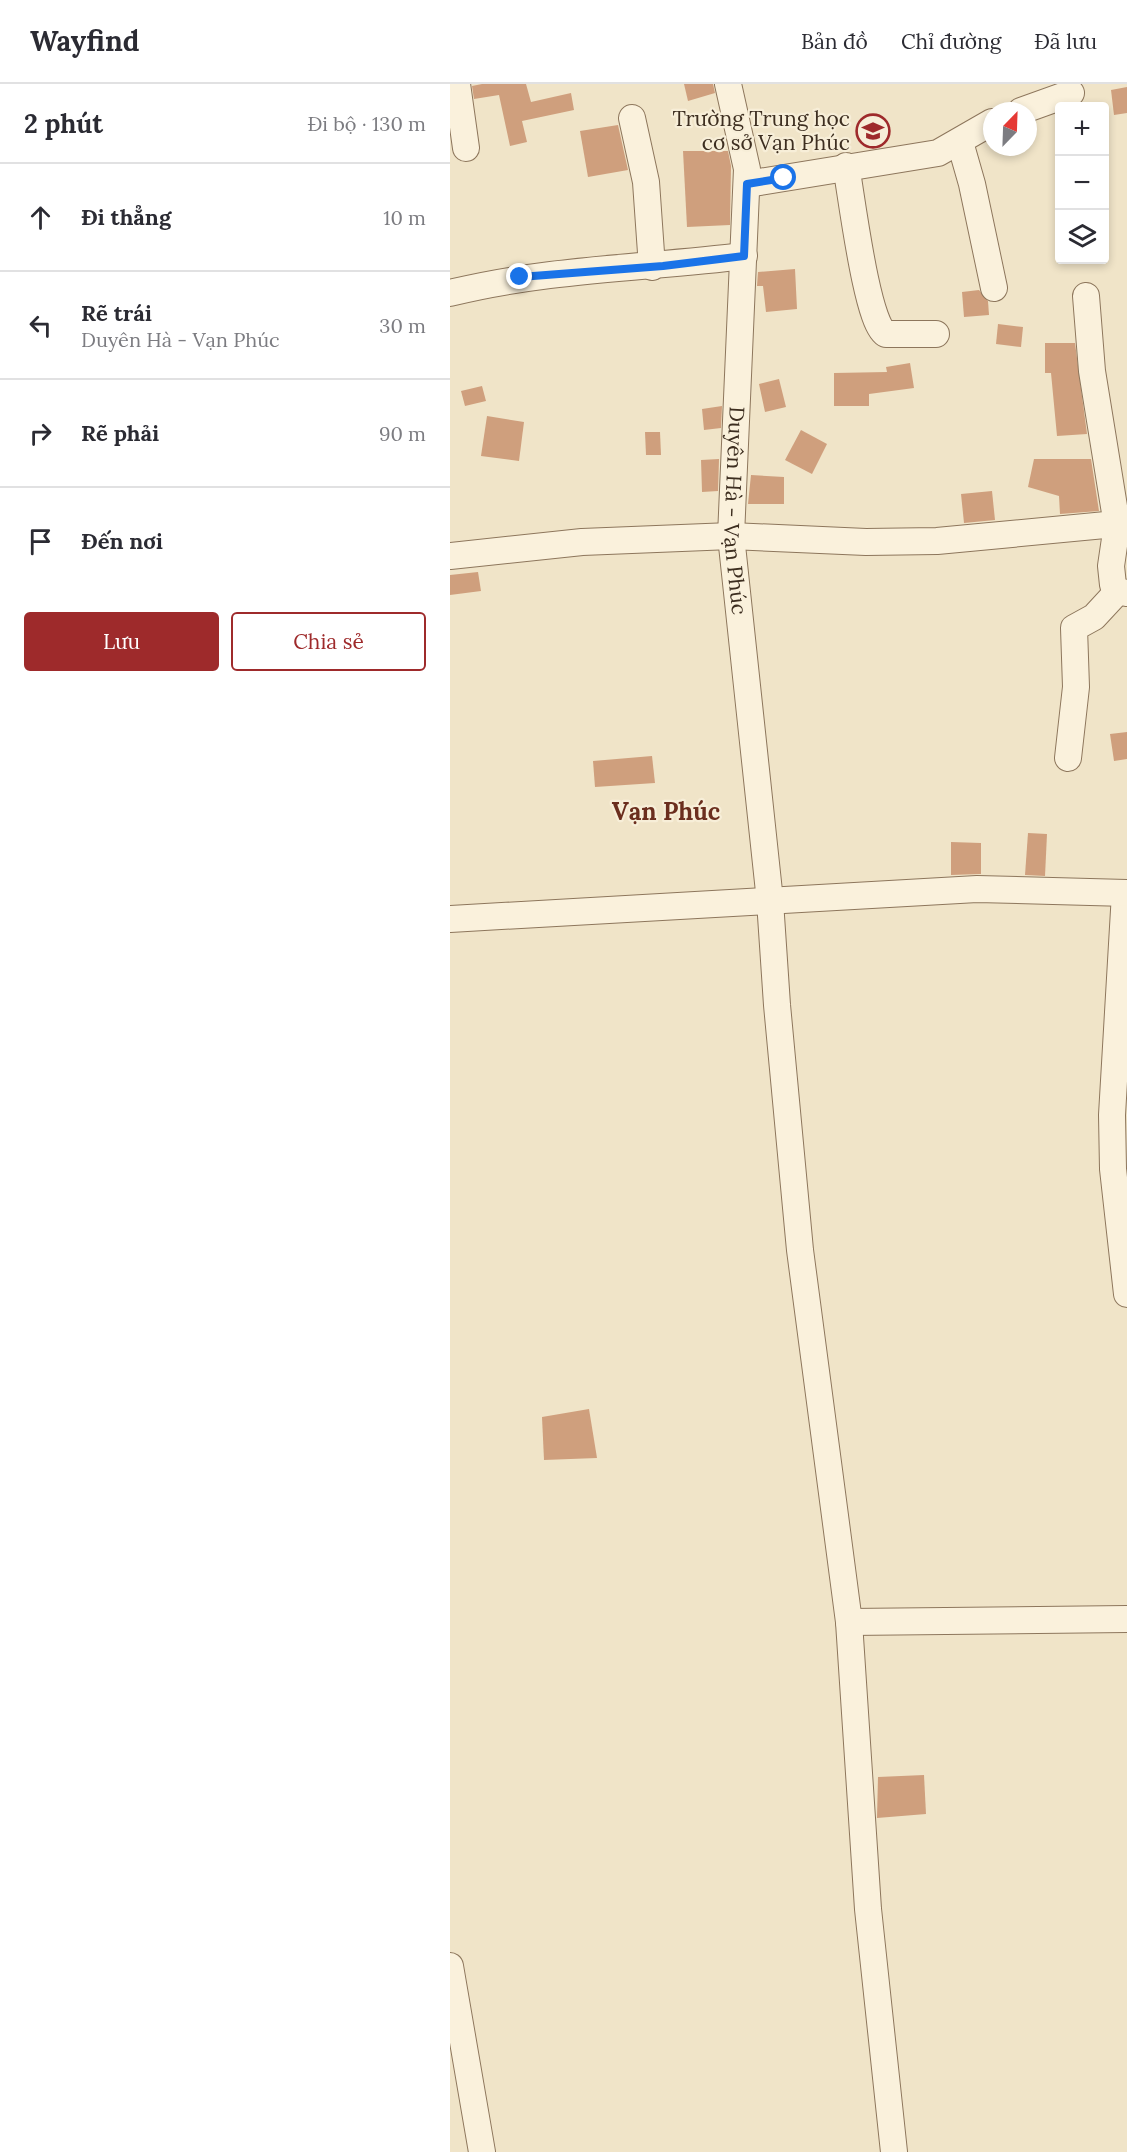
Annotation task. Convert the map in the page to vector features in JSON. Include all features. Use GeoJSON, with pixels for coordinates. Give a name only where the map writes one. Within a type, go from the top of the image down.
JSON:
{"type":"FeatureCollection","features":[{"type":"Feature","properties":{"kind":"street"},"geometry":{"type":"LineString","coordinates":[[457,84],[466,148]]}},
{"type":"Feature","properties":{"kind":"street","name":"Duyên Hà - Vạn Phúc"},"geometry":{"type":"LineString","coordinates":[[728,84],[747,169],[731,536],[770,901],[777,1005],[800,1250],[849,1622],[868,1909],[894,2152]]}},
{"type":"Feature","properties":{"kind":"street"},"geometry":{"type":"LineString","coordinates":[[1037,105],[1071,93]]}},
{"type":"Feature","properties":{"kind":"street"},"geometry":{"type":"LineString","coordinates":[[632,118],[646,182],[652,267]]}},
{"type":"Feature","properties":{"kind":"street"},"geometry":{"type":"LineString","coordinates":[[747,184],[846,166],[938,153],[983,128]]}},
{"type":"Feature","properties":{"kind":"street"},"geometry":{"type":"LineString","coordinates":[[960,142],[972,184],[994,288]]}},
{"type":"Feature","properties":{"kind":"street"},"geometry":{"type":"LineString","coordinates":[[846,166],[867,291],[878,327],[886,334],[936,334]]}},
{"type":"Feature","properties":{"kind":"street"},"geometry":{"type":"LineString","coordinates":[[450,292],[520,277],[652,267],[744,256]]}},
{"type":"Feature","properties":{"kind":"street"},"geometry":{"type":"LineString","coordinates":[[1068,758],[1076,687],[1074,628],[1094,617],[1123,592],[1113,585],[1111,566],[1122,524],[1092,371],[1086,296]]}},
{"type":"Feature","properties":{"kind":"street"},"geometry":{"type":"LineString","coordinates":[[450,556],[582,542],[731,536],[866,542],[937,541],[1122,524]]}},
{"type":"Feature","properties":{"kind":"street"},"geometry":{"type":"LineString","coordinates":[[450,919],[977,889],[1126,893],[1112,1115],[1120,1168],[1127,1294]]}},
{"type":"Feature","properties":{"kind":"street"},"geometry":{"type":"LineString","coordinates":[[849,1622],[1127,1619]]}},
{"type":"Feature","properties":{"kind":"street"},"geometry":{"type":"LineString","coordinates":[[450,1966],[482,2152]]}},
{"type":"Feature","properties":{"kind":"building"},"geometry":{"type":"Polygon","coordinates":[[[526,84],[531,102],[571,93],[574,110],[522,121],[527,142],[510,146],[499,95],[474,99],[472,86],[526,84]]]}},
{"type":"Feature","properties":{"kind":"building"},"geometry":{"type":"Polygon","coordinates":[[[684,84],[713,84],[715,93],[688,101],[684,84]]]}},
{"type":"Feature","properties":{"kind":"building"},"geometry":{"type":"Polygon","coordinates":[[[1127,87],[1127,113],[1114,115],[1111,90],[1127,87]]]}},
{"type":"Feature","properties":{"kind":"building"},"geometry":{"type":"Polygon","coordinates":[[[618,125],[628,170],[588,177],[580,131],[618,125]]]}},
{"type":"Feature","properties":{"kind":"building"},"geometry":{"type":"Polygon","coordinates":[[[683,151],[728,151],[731,166],[730,225],[687,227],[683,151]]]}},
{"type":"Feature","properties":{"kind":"building"},"geometry":{"type":"Polygon","coordinates":[[[795,269],[797,309],[766,312],[763,286],[757,286],[758,272],[795,269]]]}},
{"type":"Feature","properties":{"kind":"building"},"geometry":{"type":"Polygon","coordinates":[[[979,290],[988,301],[989,315],[964,317],[962,292],[979,290]]]}},
{"type":"Feature","properties":{"kind":"building"},"geometry":{"type":"Polygon","coordinates":[[[998,324],[1023,327],[1021,347],[996,344],[998,324]]]}},
{"type":"Feature","properties":{"kind":"building"},"geometry":{"type":"Polygon","coordinates":[[[1045,343],[1075,343],[1087,434],[1057,436],[1051,373],[1045,373],[1045,343]]]}},
{"type":"Feature","properties":{"kind":"building"},"geometry":{"type":"Polygon","coordinates":[[[910,363],[914,388],[869,394],[869,406],[834,406],[834,373],[887,372],[886,367],[910,363]]]}},
{"type":"Feature","properties":{"kind":"building"},"geometry":{"type":"Polygon","coordinates":[[[779,379],[786,407],[765,412],[759,384],[779,379]]]}},
{"type":"Feature","properties":{"kind":"building"},"geometry":{"type":"Polygon","coordinates":[[[482,386],[486,401],[465,406],[461,391],[482,386]]]}},
{"type":"Feature","properties":{"kind":"building"},"geometry":{"type":"Polygon","coordinates":[[[722,406],[721,428],[704,430],[702,409],[722,406]]]}},
{"type":"Feature","properties":{"kind":"building"},"geometry":{"type":"Polygon","coordinates":[[[487,416],[524,422],[519,461],[481,456],[487,416]]]}},
{"type":"Feature","properties":{"kind":"building"},"geometry":{"type":"Polygon","coordinates":[[[801,430],[827,444],[812,474],[785,460],[801,430]]]}},
{"type":"Feature","properties":{"kind":"building"},"geometry":{"type":"Polygon","coordinates":[[[645,432],[660,432],[661,455],[646,455],[645,432]]]}},
{"type":"Feature","properties":{"kind":"building"},"geometry":{"type":"Polygon","coordinates":[[[719,459],[718,491],[702,492],[701,460],[719,459]]]}},
{"type":"Feature","properties":{"kind":"building"},"geometry":{"type":"Polygon","coordinates":[[[1034,459],[1091,459],[1099,511],[1060,514],[1059,496],[1028,487],[1034,459]]]}},
{"type":"Feature","properties":{"kind":"building"},"geometry":{"type":"Polygon","coordinates":[[[751,475],[784,477],[784,504],[748,504],[751,475]]]}},
{"type":"Feature","properties":{"kind":"building"},"geometry":{"type":"Polygon","coordinates":[[[992,491],[995,520],[964,523],[961,494],[992,491]]]}},
{"type":"Feature","properties":{"kind":"building"},"geometry":{"type":"Polygon","coordinates":[[[478,572],[481,591],[450,595],[450,575],[478,572]]]}},
{"type":"Feature","properties":{"kind":"building"},"geometry":{"type":"Polygon","coordinates":[[[1127,732],[1127,759],[1114,761],[1110,734],[1127,732]]]}},
{"type":"Feature","properties":{"kind":"building"},"geometry":{"type":"Polygon","coordinates":[[[652,756],[655,783],[595,787],[593,761],[652,756]]]}},
{"type":"Feature","properties":{"kind":"building"},"geometry":{"type":"Polygon","coordinates":[[[1028,833],[1047,834],[1045,876],[1025,875],[1028,833]]]}},
{"type":"Feature","properties":{"kind":"building"},"geometry":{"type":"Polygon","coordinates":[[[951,842],[981,843],[981,874],[951,875],[951,842]]]}},
{"type":"Feature","properties":{"kind":"building"},"geometry":{"type":"Polygon","coordinates":[[[589,1409],[597,1458],[544,1460],[542,1417],[589,1409]]]}},
{"type":"Feature","properties":{"kind":"building"},"geometry":{"type":"Polygon","coordinates":[[[924,1775],[926,1814],[877,1818],[878,1777],[924,1775]]]}},
{"type":"Feature","properties":{"kind":"place","name":"Trường Trung học cơ sở Vạn Phúc"},"geometry":{"type":"Point","coordinates":[873,131]}},
{"type":"Feature","properties":{"kind":"district","name":"Vạn Phúc"},"geometry":{"type":"Point","coordinates":[666,812]}},
{"type":"Feature","properties":{"kind":"route"},"geometry":{"type":"LineString","coordinates":[[520,277],[663,266],[744,256],[747,184],[784,178]]}}]}
